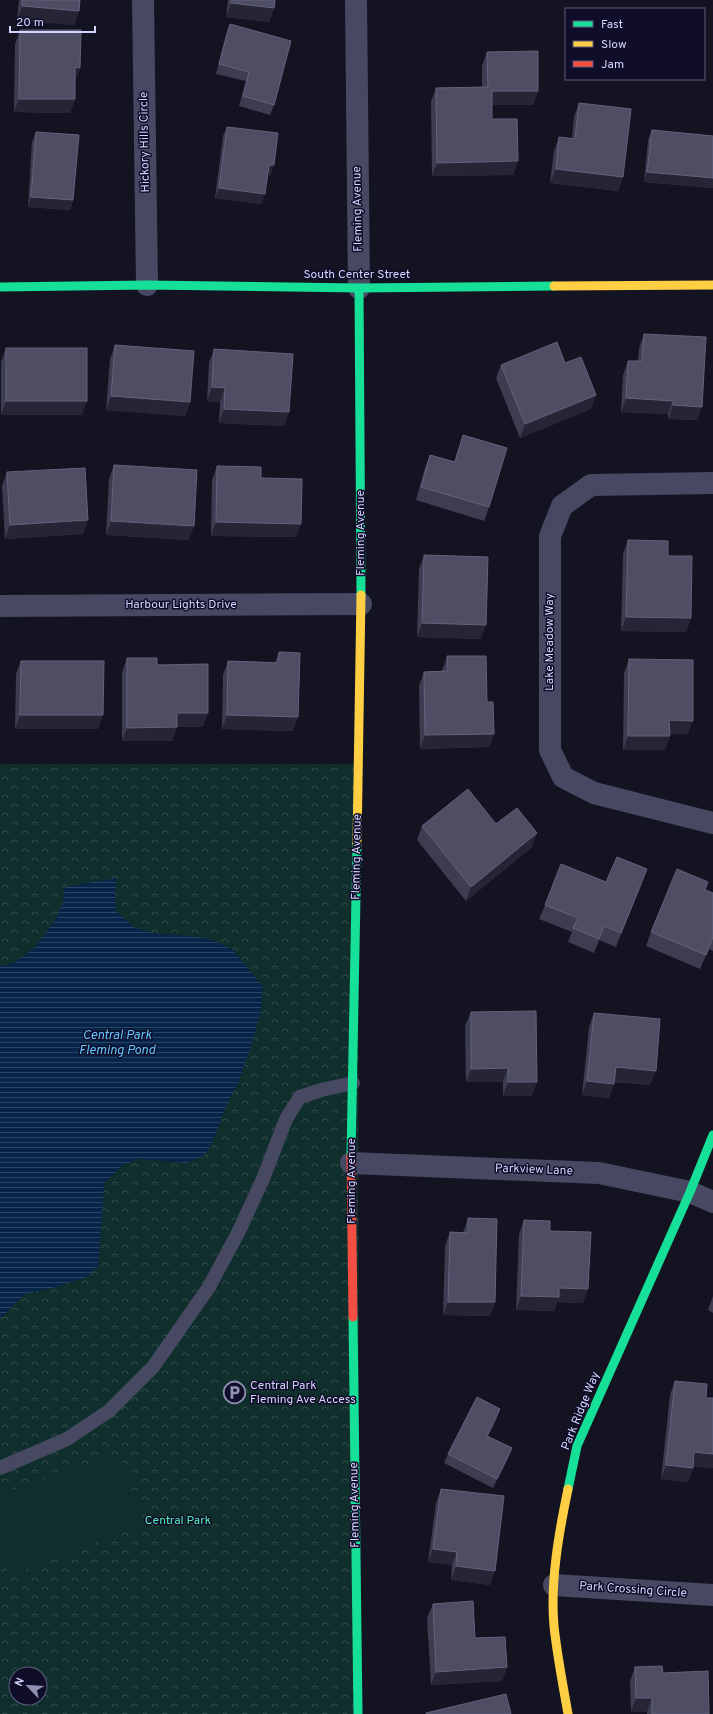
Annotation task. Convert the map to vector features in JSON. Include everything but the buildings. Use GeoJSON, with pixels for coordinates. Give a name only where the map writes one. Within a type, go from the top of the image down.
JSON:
{"type":"FeatureCollection","features":[{"type":"Feature","properties":{"kind":"street","name":"Hickory Hills Circle"},"geometry":{"type":"LineString","coordinates":[[143,0],[147,285]]}},
{"type":"Feature","properties":{"kind":"street","name":"Fleming Avenue"},"geometry":{"type":"LineString","coordinates":[[356,0],[361,604],[351,1163],[358,1714]]}},
{"type":"Feature","properties":{"kind":"street","name":"South Center Street"},"geometry":{"type":"LineString","coordinates":[[0,287],[147,285],[359,288],[713,285]]}},
{"type":"Feature","properties":{"kind":"street","name":"Lake Meadow Way"},"geometry":{"type":"LineString","coordinates":[[713,483],[591,485],[562,506],[550,536],[550,750],[563,777],[594,793],[713,822]]}},
{"type":"Feature","properties":{"kind":"street","name":"Harbour Lights Drive"},"geometry":{"type":"LineString","coordinates":[[0,606],[361,604]]}},
{"type":"Feature","properties":{"kind":"street","name":"Park Ridge Way"},"geometry":{"type":"LineString","coordinates":[[568,1714],[554,1625],[554,1585],[561,1522],[577,1446],[690,1192],[713,1134]]}},
{"type":"Feature","properties":{"kind":"street","name":"Parkview Lane"},"geometry":{"type":"LineString","coordinates":[[351,1163],[599,1173],[690,1192],[713,1202]]}},
{"type":"Feature","properties":{"kind":"street","name":"Park Crossing Circle"},"geometry":{"type":"LineString","coordinates":[[554,1585],[713,1595]]}},
{"type":"Feature","properties":{"kind":"lane"},"geometry":{"type":"LineString","coordinates":[[0,1468],[67,1440],[109,1411],[153,1367],[209,1287],[237,1235],[263,1179],[286,1119],[300,1097],[321,1090],[353,1083]]}},
{"type":"Feature","properties":{"kind":"green space","name":"Central Park"},"geometry":{"type":"Polygon","coordinates":[[[0,764],[358,764],[359,1714],[0,1714],[0,764]]]}},
{"type":"Feature","properties":{"kind":"green space"},"geometry":{"type":"Polygon","coordinates":[[[120,1454],[143,1524],[9,1576],[0,1548],[0,1494],[120,1454]]]}},
{"type":"Feature","properties":{"kind":"water","name":"Central Park Fleming Pond"},"geometry":{"type":"Polygon","coordinates":[[[117,878],[115,892],[116,911],[135,928],[159,934],[194,936],[215,941],[233,950],[263,987],[261,1011],[238,1083],[227,1104],[212,1143],[203,1157],[186,1163],[140,1159],[124,1164],[104,1183],[98,1267],[87,1277],[52,1288],[25,1294],[0,1319],[0,966],[14,963],[34,948],[56,919],[63,903],[65,887],[117,878]]]}},
{"type":"Feature","properties":{"kind":"traffic: fast"},"geometry":{"type":"LineString","coordinates":[[0,287],[147,285],[359,288],[554,286]]}},
{"type":"Feature","properties":{"kind":"traffic: fast"},"geometry":{"type":"LineString","coordinates":[[359,288],[361,595]]}},
{"type":"Feature","properties":{"kind":"traffic: fast"},"geometry":{"type":"LineString","coordinates":[[351,1156],[357,844]]}},
{"type":"Feature","properties":{"kind":"traffic: fast"},"geometry":{"type":"LineString","coordinates":[[568,1489],[577,1446],[690,1192],[713,1135]]}},
{"type":"Feature","properties":{"kind":"traffic: fast"},"geometry":{"type":"LineString","coordinates":[[353,1317],[358,1714]]}},
{"type":"Feature","properties":{"kind":"traffic: slow"},"geometry":{"type":"LineString","coordinates":[[554,286],[713,285]]}},
{"type":"Feature","properties":{"kind":"traffic: slow"},"geometry":{"type":"LineString","coordinates":[[357,844],[361,595]]}},
{"type":"Feature","properties":{"kind":"traffic: slow"},"geometry":{"type":"LineString","coordinates":[[568,1489],[561,1522],[553,1592],[554,1626],[568,1714]]}},
{"type":"Feature","properties":{"kind":"traffic: jam"},"geometry":{"type":"LineString","coordinates":[[351,1156],[353,1317]]}},
{"type":"Feature","properties":{"kind":"place","name":"Central Park Fleming Ave Access"},"geometry":{"type":"Point","coordinates":[234,1393]}}]}
